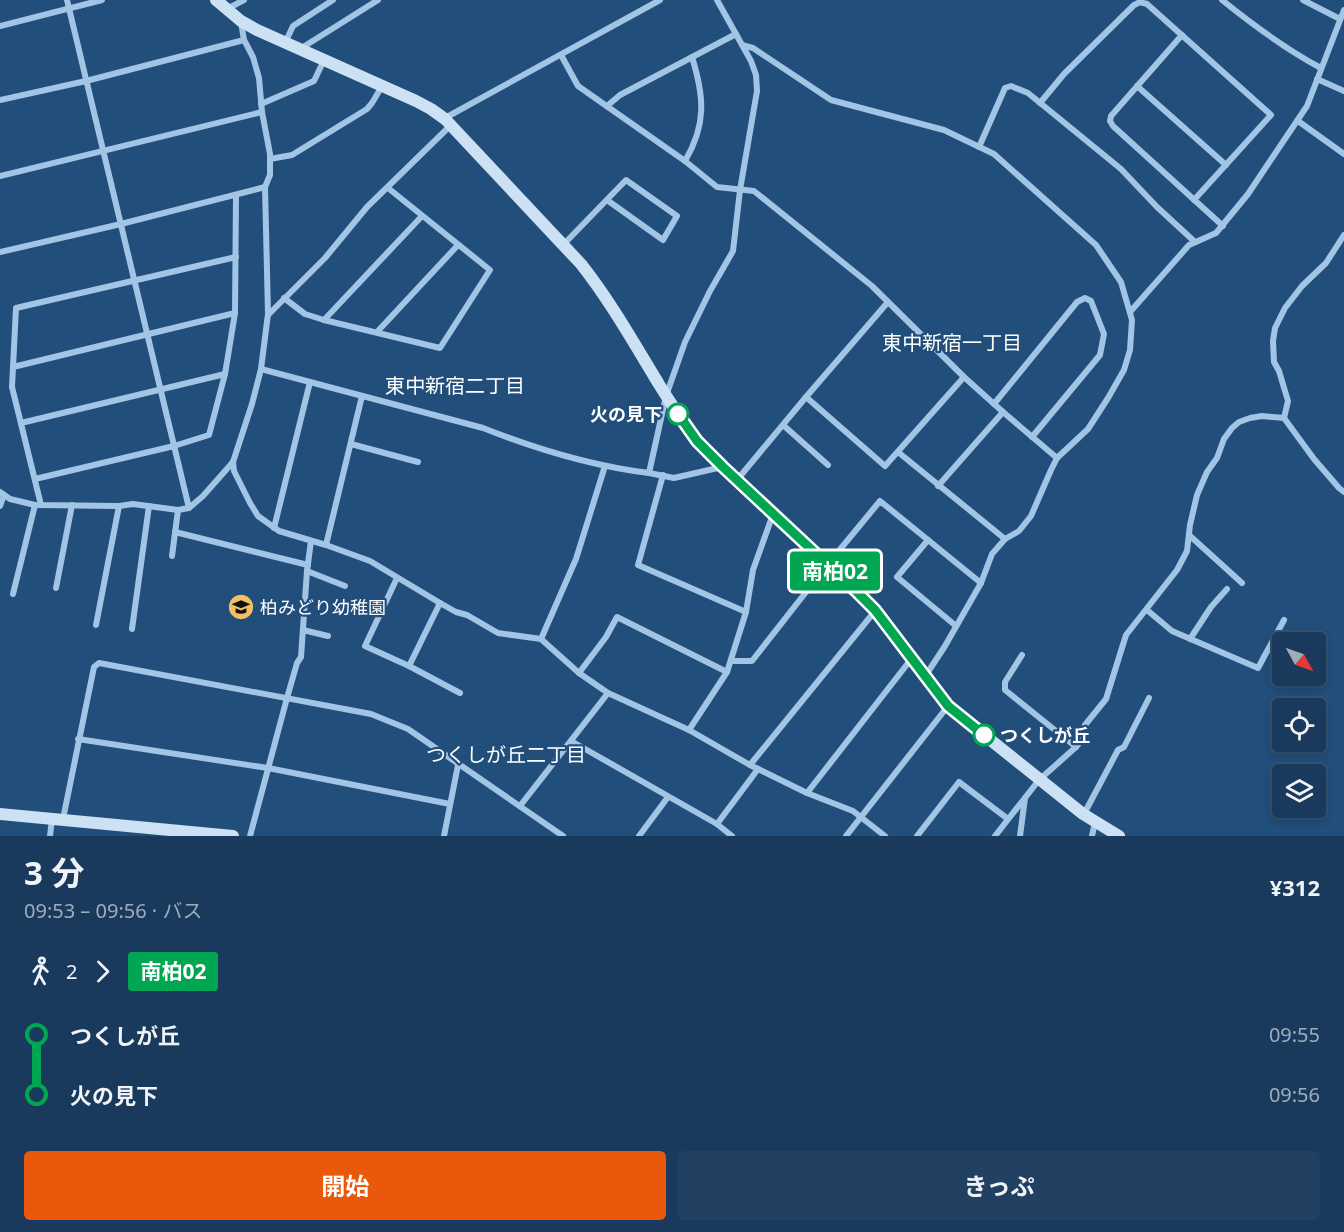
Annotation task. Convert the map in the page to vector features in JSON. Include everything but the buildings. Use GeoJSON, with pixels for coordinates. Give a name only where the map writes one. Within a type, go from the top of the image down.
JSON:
{"type":"FeatureCollection","features":[{"type":"Feature","properties":{"kind":"street"},"geometry":{"type":"LineString","coordinates":[[67,0],[189,508]]}},
{"type":"Feature","properties":{"kind":"street"},"geometry":{"type":"LineString","coordinates":[[0,26],[102,0]]}},
{"type":"Feature","properties":{"kind":"street"},"geometry":{"type":"LineString","coordinates":[[216,0],[241,21],[299,50],[424,105],[448,122],[597,284],[666,396],[697,441],[875,610],[948,706],[1083,814],[1119,836]]}},
{"type":"Feature","properties":{"kind":"street"},"geometry":{"type":"LineString","coordinates":[[226,9],[244,0]]}},
{"type":"Feature","properties":{"kind":"street"},"geometry":{"type":"LineString","coordinates":[[285,43],[294,26],[333,0]]}},
{"type":"Feature","properties":{"kind":"street"},"geometry":{"type":"LineString","coordinates":[[299,50],[378,0]]}},
{"type":"Feature","properties":{"kind":"street"},"geometry":{"type":"LineString","coordinates":[[268,314],[325,258],[367,207],[448,122],[660,0]]}},
{"type":"Feature","properties":{"kind":"street"},"geometry":{"type":"LineString","coordinates":[[649,473],[666,396],[685,342],[710,291],[734,251],[740,190],[757,91],[756,75],[751,61],[717,0]]}},
{"type":"Feature","properties":{"kind":"street"},"geometry":{"type":"LineString","coordinates":[[1222,0],[1260,31],[1321,68]]}},
{"type":"Feature","properties":{"kind":"street"},"geometry":{"type":"LineString","coordinates":[[1303,0],[1340,20]]}},
{"type":"Feature","properties":{"kind":"street"},"geometry":{"type":"LineString","coordinates":[[1040,103],[1064,74],[1134,5],[1140,2],[1147,4],[1271,115],[1194,200]]}},
{"type":"Feature","properties":{"kind":"street"},"geometry":{"type":"LineString","coordinates":[[1130,312],[1189,245],[1216,233],[1248,194],[1307,106],[1344,10]]}},
{"type":"Feature","properties":{"kind":"street"},"geometry":{"type":"LineString","coordinates":[[0,506],[2,494],[10,499],[38,505],[119,506],[133,504],[178,510],[189,508],[203,496],[233,462],[261,369],[268,314],[265,187],[270,175],[270,159],[261,112],[259,78],[253,57],[244,40],[241,21]]}},
{"type":"Feature","properties":{"kind":"street"},"geometry":{"type":"LineString","coordinates":[[607,106],[620,95],[736,34]]}},
{"type":"Feature","properties":{"kind":"street"},"geometry":{"type":"LineString","coordinates":[[1182,35],[1111,116],[1110,121],[1223,226]]}},
{"type":"Feature","properties":{"kind":"street"},"geometry":{"type":"LineString","coordinates":[[0,100],[86,81],[244,40]]}},
{"type":"Feature","properties":{"kind":"street"},"geometry":{"type":"LineString","coordinates":[[742,45],[753,48],[831,100],[944,130],[994,154],[1096,245],[1121,282],[1130,312],[1132,320],[1130,350],[1124,370],[1088,429],[1057,458],[1031,516],[1019,531],[1005,539],[992,554],[981,583],[926,675]]}},
{"type":"Feature","properties":{"kind":"street"},"geometry":{"type":"LineString","coordinates":[[561,55],[578,86],[685,161],[717,187],[754,191],[872,286],[994,404],[1057,458]]}},
{"type":"Feature","properties":{"kind":"street"},"geometry":{"type":"LineString","coordinates":[[685,161],[698,135],[701,117],[702,92],[692,57]]}},
{"type":"Feature","properties":{"kind":"street"},"geometry":{"type":"LineString","coordinates":[[261,104],[314,81],[324,60]]}},
{"type":"Feature","properties":{"kind":"street"},"geometry":{"type":"LineString","coordinates":[[1317,79],[1344,91]]}},
{"type":"Feature","properties":{"kind":"street"},"geometry":{"type":"LineString","coordinates":[[270,159],[292,155],[367,109],[382,86]]}},
{"type":"Feature","properties":{"kind":"street"},"geometry":{"type":"LineString","coordinates":[[979,147],[1005,88],[1011,86],[1028,93],[1121,169],[1195,242]]}},
{"type":"Feature","properties":{"kind":"street"},"geometry":{"type":"LineString","coordinates":[[1137,86],[1226,165]]}},
{"type":"Feature","properties":{"kind":"street"},"geometry":{"type":"LineString","coordinates":[[0,176],[261,112]]}},
{"type":"Feature","properties":{"kind":"street"},"geometry":{"type":"LineString","coordinates":[[1298,121],[1344,154]]}},
{"type":"Feature","properties":{"kind":"street"},"geometry":{"type":"LineString","coordinates":[[563,245],[626,180],[676,216],[663,240],[607,200]]}},
{"type":"Feature","properties":{"kind":"street"},"geometry":{"type":"LineString","coordinates":[[0,252],[265,187]]}},
{"type":"Feature","properties":{"kind":"street"},"geometry":{"type":"LineString","coordinates":[[284,298],[305,314],[440,348],[490,270],[387,188]]}},
{"type":"Feature","properties":{"kind":"street"},"geometry":{"type":"LineString","coordinates":[[35,478],[174,446],[209,435],[225,374],[235,313],[236,195]]}},
{"type":"Feature","properties":{"kind":"street"},"geometry":{"type":"LineString","coordinates":[[324,320],[422,216]]}},
{"type":"Feature","properties":{"kind":"street"},"geometry":{"type":"LineString","coordinates":[[1284,418],[1288,401],[1280,371],[1274,362],[1275,328],[1285,308],[1302,286],[1326,263],[1343,239]]}},
{"type":"Feature","properties":{"kind":"street"},"geometry":{"type":"LineString","coordinates":[[377,332],[458,245]]}},
{"type":"Feature","properties":{"kind":"street"},"geometry":{"type":"LineString","coordinates":[[13,594],[38,505],[35,478],[12,387],[16,308],[236,257]]}},
{"type":"Feature","properties":{"kind":"street"},"geometry":{"type":"LineString","coordinates":[[994,404],[1077,302],[1085,298],[1091,301],[1104,334],[1100,356],[1032,437]]}},
{"type":"Feature","properties":{"kind":"street"},"geometry":{"type":"LineString","coordinates":[[737,480],[888,302]]}},
{"type":"Feature","properties":{"kind":"street"},"geometry":{"type":"LineString","coordinates":[[13,367],[235,313]]}},
{"type":"Feature","properties":{"kind":"street"},"geometry":{"type":"LineString","coordinates":[[261,369],[483,428],[517,442],[617,469],[674,478],[723,467]]}},
{"type":"Feature","properties":{"kind":"street"},"geometry":{"type":"LineString","coordinates":[[21,423],[225,374]]}},
{"type":"Feature","properties":{"kind":"street"},"geometry":{"type":"LineString","coordinates":[[806,397],[885,466],[964,376]]}},
{"type":"Feature","properties":{"kind":"street"},"geometry":{"type":"LineString","coordinates":[[274,528],[310,381]]}},
{"type":"Feature","properties":{"kind":"street"},"geometry":{"type":"LineString","coordinates":[[326,545],[362,396]]}},
{"type":"Feature","properties":{"kind":"street"},"geometry":{"type":"LineString","coordinates":[[938,486],[1003,412]]}},
{"type":"Feature","properties":{"kind":"street"},"geometry":{"type":"LineString","coordinates":[[995,836],[1039,780],[1081,741],[1085,725],[1106,699],[1126,635],[1177,570],[1187,551],[1197,495],[1207,472],[1217,459],[1224,438],[1232,428],[1239,422],[1250,418],[1263,416],[1284,418],[1314,459],[1344,492]]}},
{"type":"Feature","properties":{"kind":"street"},"geometry":{"type":"LineString","coordinates":[[783,425],[828,465]]}},
{"type":"Feature","properties":{"kind":"street"},"geometry":{"type":"LineString","coordinates":[[351,444],[418,462]]}},
{"type":"Feature","properties":{"kind":"street"},"geometry":{"type":"LineString","coordinates":[[898,452],[1005,539]]}},
{"type":"Feature","properties":{"kind":"street"},"geometry":{"type":"LineString","coordinates":[[233,462],[234,471],[258,516],[279,531],[370,561],[440,603],[498,633],[541,639],[579,673],[608,693],[688,730],[750,765],[807,793],[853,812],[885,836]]}},
{"type":"Feature","properties":{"kind":"street"},"geometry":{"type":"LineString","coordinates":[[541,639],[576,559],[604,466]]}},
{"type":"Feature","properties":{"kind":"street"},"geometry":{"type":"LineString","coordinates":[[663,475],[638,565],[746,612]]}},
{"type":"Feature","properties":{"kind":"street"},"geometry":{"type":"LineString","coordinates":[[731,661],[752,661],[880,501],[981,583]]}},
{"type":"Feature","properties":{"kind":"street"},"geometry":{"type":"LineString","coordinates":[[56,588],[72,505]]}},
{"type":"Feature","properties":{"kind":"street"},"geometry":{"type":"LineString","coordinates":[[96,625],[119,506]]}},
{"type":"Feature","properties":{"kind":"street"},"geometry":{"type":"LineString","coordinates":[[132,629],[149,506]]}},
{"type":"Feature","properties":{"kind":"street"},"geometry":{"type":"LineString","coordinates":[[172,556],[178,510]]}},
{"type":"Feature","properties":{"kind":"street"},"geometry":{"type":"LineString","coordinates":[[688,730],[727,672],[746,612],[753,570],[773,514]]}},
{"type":"Feature","properties":{"kind":"street"},"geometry":{"type":"LineString","coordinates":[[175,532],[308,568],[345,586]]}},
{"type":"Feature","properties":{"kind":"street"},"geometry":{"type":"LineString","coordinates":[[1189,535],[1242,583]]}},
{"type":"Feature","properties":{"kind":"street"},"geometry":{"type":"LineString","coordinates":[[928,540],[897,577],[956,626]]}},
{"type":"Feature","properties":{"kind":"street"},"geometry":{"type":"LineString","coordinates":[[250,836],[286,698],[301,657],[311,541]]}},
{"type":"Feature","properties":{"kind":"street"},"geometry":{"type":"LineString","coordinates":[[397,578],[365,646],[460,693]]}},
{"type":"Feature","properties":{"kind":"street"},"geometry":{"type":"LineString","coordinates":[[1190,639],[1211,607],[1227,589]]}},
{"type":"Feature","properties":{"kind":"street"},"geometry":{"type":"LineString","coordinates":[[409,666],[440,603]]}},
{"type":"Feature","properties":{"kind":"street"},"geometry":{"type":"LineString","coordinates":[[750,765],[875,610]]}},
{"type":"Feature","properties":{"kind":"street"},"geometry":{"type":"LineString","coordinates":[[1147,610],[1172,631],[1258,668],[1284,620]]}},
{"type":"Feature","properties":{"kind":"street"},"geometry":{"type":"LineString","coordinates":[[579,673],[606,637],[617,617],[727,672]]}},
{"type":"Feature","properties":{"kind":"street"},"geometry":{"type":"LineString","coordinates":[[303,630],[328,636]]}},
{"type":"Feature","properties":{"kind":"street"},"geometry":{"type":"LineString","coordinates":[[1022,655],[1005,682],[1005,690],[1076,747]]}},
{"type":"Feature","properties":{"kind":"street"},"geometry":{"type":"LineString","coordinates":[[807,793],[912,658]]}},
{"type":"Feature","properties":{"kind":"street"},"geometry":{"type":"LineString","coordinates":[[50,836],[58,819],[94,667],[99,663],[371,714],[408,729],[563,836]]}},
{"type":"Feature","properties":{"kind":"street"},"geometry":{"type":"LineString","coordinates":[[520,806],[608,693]]}},
{"type":"Feature","properties":{"kind":"street"},"geometry":{"type":"LineString","coordinates":[[1083,814],[1118,750],[1124,747],[1149,698]]}},
{"type":"Feature","properties":{"kind":"street"},"geometry":{"type":"LineString","coordinates":[[846,836],[948,706]]}},
{"type":"Feature","properties":{"kind":"street"},"geometry":{"type":"LineString","coordinates":[[78,740],[268,768],[450,804]]}},
{"type":"Feature","properties":{"kind":"street"},"geometry":{"type":"LineString","coordinates":[[571,741],[717,824],[732,836]]}},
{"type":"Feature","properties":{"kind":"street"},"geometry":{"type":"LineString","coordinates":[[444,836],[458,765]]}},
{"type":"Feature","properties":{"kind":"street"},"geometry":{"type":"LineString","coordinates":[[717,824],[758,769]]}},
{"type":"Feature","properties":{"kind":"street"},"geometry":{"type":"LineString","coordinates":[[917,836],[959,782],[1008,819]]}},
{"type":"Feature","properties":{"kind":"street"},"geometry":{"type":"LineString","coordinates":[[639,836],[668,797]]}},
{"type":"Feature","properties":{"kind":"street"},"geometry":{"type":"LineString","coordinates":[[1020,836],[1025,798]]}},
{"type":"Feature","properties":{"kind":"street"},"geometry":{"type":"LineString","coordinates":[[0,814],[58,819],[134,831],[232,836]]}},
{"type":"Feature","properties":{"kind":"street"},"geometry":{"type":"LineString","coordinates":[[1092,836],[1095,822]]}},
{"type":"Feature","properties":{"kind":"bus line","name":"南柏02"},"geometry":{"type":"LineString","coordinates":[[678,414],[697,441],[723,467],[875,610],[940,697],[984,735]]}},
{"type":"Feature","properties":{"kind":"place","name":"火の見下"},"geometry":{"type":"Point","coordinates":[678,414]}},
{"type":"Feature","properties":{"kind":"place","name":"柏みどり幼稚園"},"geometry":{"type":"Point","coordinates":[241,607]}},
{"type":"Feature","properties":{"kind":"place","name":"つくしが丘"},"geometry":{"type":"Point","coordinates":[984,735]}},
{"type":"Feature","properties":{"kind":"district","name":"東中新宿一丁目"},"geometry":{"type":"Point","coordinates":[952,342]}},
{"type":"Feature","properties":{"kind":"district","name":"東中新宿二丁目"},"geometry":{"type":"Point","coordinates":[455,385]}},
{"type":"Feature","properties":{"kind":"district","name":"つくしが丘二丁目"},"geometry":{"type":"Point","coordinates":[506,754]}}]}
